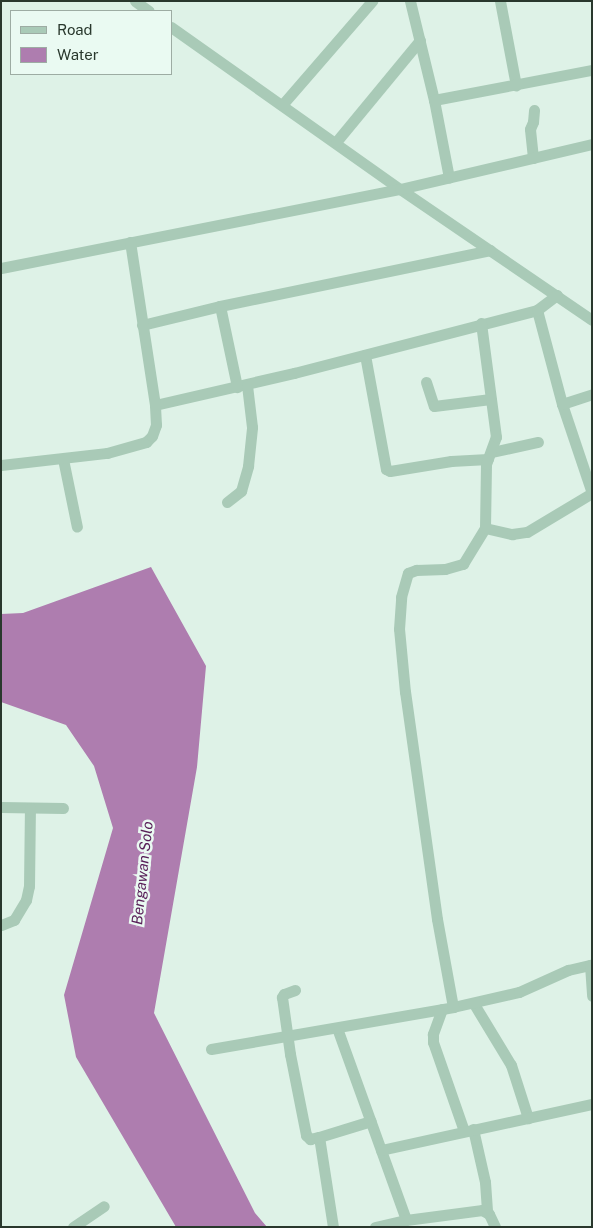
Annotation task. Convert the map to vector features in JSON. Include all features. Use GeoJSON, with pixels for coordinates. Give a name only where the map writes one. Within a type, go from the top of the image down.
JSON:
{"type":"FeatureCollection","features":[{"type":"Feature","properties":{"kind":"street"},"geometry":{"type":"LineString","coordinates":[[134,1],[148,10]]}},
{"type":"Feature","properties":{"kind":"street"},"geometry":{"type":"LineString","coordinates":[[282,105],[372,1]]}},
{"type":"Feature","properties":{"kind":"street"},"geometry":{"type":"LineString","coordinates":[[410,1],[434,100],[449,178]]}},
{"type":"Feature","properties":{"kind":"street"},"geometry":{"type":"LineString","coordinates":[[500,1],[516,86]]}},
{"type":"Feature","properties":{"kind":"street"},"geometry":{"type":"LineString","coordinates":[[172,28],[400,189],[592,320]]}},
{"type":"Feature","properties":{"kind":"street"},"geometry":{"type":"LineString","coordinates":[[336,142],[420,40]]}},
{"type":"Feature","properties":{"kind":"street"},"geometry":{"type":"LineString","coordinates":[[434,100],[516,86],[592,70]]}},
{"type":"Feature","properties":{"kind":"street"},"geometry":{"type":"LineString","coordinates":[[533,158],[530,129],[534,110]]}},
{"type":"Feature","properties":{"kind":"street"},"geometry":{"type":"LineString","coordinates":[[1,268],[400,189],[592,144]]}},
{"type":"Feature","properties":{"kind":"street"},"geometry":{"type":"LineString","coordinates":[[1,465],[107,453],[146,442],[154,433],[154,405],[130,242]]}},
{"type":"Feature","properties":{"kind":"street"},"geometry":{"type":"LineString","coordinates":[[142,325],[220,306],[490,250]]}},
{"type":"Feature","properties":{"kind":"street"},"geometry":{"type":"LineString","coordinates":[[154,405],[242,386],[536,310],[557,295]]}},
{"type":"Feature","properties":{"kind":"street"},"geometry":{"type":"LineString","coordinates":[[220,306],[242,386],[252,439],[248,466],[241,491],[227,502]]}},
{"type":"Feature","properties":{"kind":"street"},"geometry":{"type":"LineString","coordinates":[[485,528],[512,534],[527,532],[592,493],[562,404],[536,310]]}},
{"type":"Feature","properties":{"kind":"street"},"geometry":{"type":"LineString","coordinates":[[481,323],[496,436],[490,455],[485,528],[463,564],[445,569],[411,572],[405,578],[400,598],[399,629],[405,692],[447,1008],[433,1034],[433,1042],[468,1130],[485,1182],[487,1212],[495,1227]]}},
{"type":"Feature","properties":{"kind":"street"},"geometry":{"type":"LineString","coordinates":[[365,355],[386,469],[393,470],[490,455],[538,442]]}},
{"type":"Feature","properties":{"kind":"street"},"geometry":{"type":"LineString","coordinates":[[426,382],[434,406],[491,399]]}},
{"type":"Feature","properties":{"kind":"street"},"geometry":{"type":"LineString","coordinates":[[562,404],[592,394]]}},
{"type":"Feature","properties":{"kind":"street"},"geometry":{"type":"LineString","coordinates":[[63,459],[77,527]]}},
{"type":"Feature","properties":{"kind":"street"},"geometry":{"type":"LineString","coordinates":[[1,807],[63,808]]}},
{"type":"Feature","properties":{"kind":"street"},"geometry":{"type":"LineString","coordinates":[[1,925],[18,916],[29,886],[30,808]]}},
{"type":"Feature","properties":{"kind":"street"},"geometry":{"type":"LineString","coordinates":[[211,1049],[474,1004],[519,992],[568,970],[591,965],[592,996]]}},
{"type":"Feature","properties":{"kind":"street"},"geometry":{"type":"LineString","coordinates":[[295,990],[284,994],[282,997],[305,1133],[309,1139],[371,1122]]}},
{"type":"Feature","properties":{"kind":"street"},"geometry":{"type":"LineString","coordinates":[[474,1004],[511,1064],[528,1118]]}},
{"type":"Feature","properties":{"kind":"street"},"geometry":{"type":"LineString","coordinates":[[337,1028],[406,1220]]}},
{"type":"Feature","properties":{"kind":"street"},"geometry":{"type":"LineString","coordinates":[[381,1150],[592,1104]]}},
{"type":"Feature","properties":{"kind":"street"},"geometry":{"type":"LineString","coordinates":[[319,1137],[333,1227]]}},
{"type":"Feature","properties":{"kind":"street"},"geometry":{"type":"LineString","coordinates":[[74,1227],[104,1206]]}},
{"type":"Feature","properties":{"kind":"street"},"geometry":{"type":"LineString","coordinates":[[375,1227],[406,1220],[469,1211],[487,1212]]}},
{"type":"Feature","properties":{"kind":"water","name":"Bengawan Solo"},"geometry":{"type":"Polygon","coordinates":[[[151,567],[206,666],[197,767],[154,1013],[255,1213],[267,1227],[176,1227],[76,1057],[64,995],[113,828],[94,766],[66,725],[1,702],[1,614],[23,613],[151,567]]]}}]}
